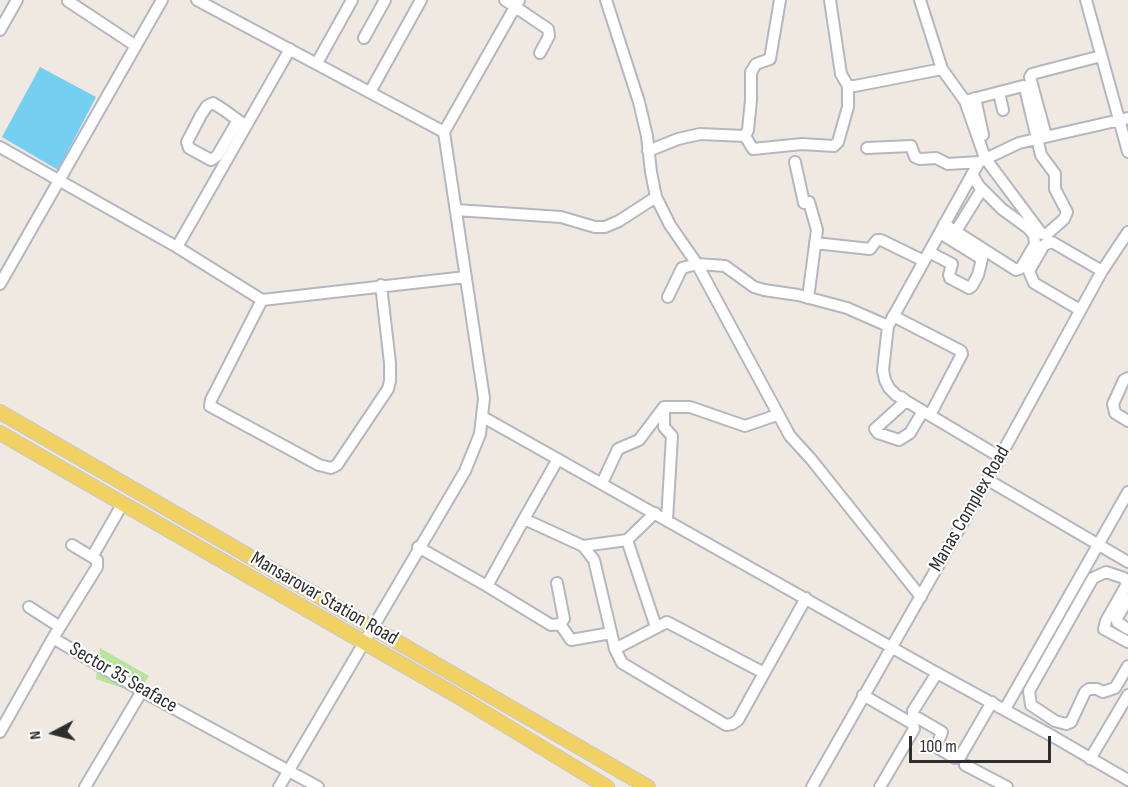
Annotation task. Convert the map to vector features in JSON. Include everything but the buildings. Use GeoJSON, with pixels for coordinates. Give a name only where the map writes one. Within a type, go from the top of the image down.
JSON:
{"type":"FeatureCollection","features":[{"type":"Feature","properties":{"kind":"main road","name":"Mansarovar Station Road"},"geometry":{"type":"LineString","coordinates":[[0,412],[648,787]]}},
{"type":"Feature","properties":{"kind":"main road","name":"Mansarovar Station Road"},"geometry":{"type":"LineString","coordinates":[[0,433],[459,697],[607,787]]}},
{"type":"Feature","properties":{"kind":"main road"},"geometry":{"type":"LineString","coordinates":[[137,512],[146,496]]}},
{"type":"Feature","properties":{"kind":"main road"},"geometry":{"type":"LineString","coordinates":[[587,776],[597,759]]}},
{"type":"Feature","properties":{"kind":"street"},"geometry":{"type":"LineString","coordinates":[[0,30],[17,0]]}},
{"type":"Feature","properties":{"kind":"street"},"geometry":{"type":"LineString","coordinates":[[0,284],[162,0]]}},
{"type":"Feature","properties":{"kind":"street"},"geometry":{"type":"LineString","coordinates":[[197,0],[444,132]]}},
{"type":"Feature","properties":{"kind":"street"},"geometry":{"type":"LineString","coordinates":[[317,63],[352,0]]}},
{"type":"Feature","properties":{"kind":"street"},"geometry":{"type":"LineString","coordinates":[[364,38],[385,0]]}},
{"type":"Feature","properties":{"kind":"street"},"geometry":{"type":"LineString","coordinates":[[370,92],[421,0]]}},
{"type":"Feature","properties":{"kind":"street"},"geometry":{"type":"LineString","coordinates":[[505,0],[517,3],[548,28],[549,36],[540,53]]}},
{"type":"Feature","properties":{"kind":"street"},"geometry":{"type":"LineString","coordinates":[[606,0],[639,102],[647,136],[656,197],[670,225],[697,264],[790,436],[921,597]]}},
{"type":"Feature","properties":{"kind":"street"},"geometry":{"type":"LineString","coordinates":[[745,136],[748,130],[750,110],[750,72],[756,64],[770,59],[780,0]]}},
{"type":"Feature","properties":{"kind":"street"},"geometry":{"type":"LineString","coordinates":[[745,136],[753,149],[802,144],[834,146],[838,142],[848,107],[848,86],[841,74],[830,0]]}},
{"type":"Feature","properties":{"kind":"street"},"geometry":{"type":"LineString","coordinates":[[920,0],[942,69],[970,100],[983,135]]}},
{"type":"Feature","properties":{"kind":"street"},"geometry":{"type":"LineString","coordinates":[[1087,0],[1101,56],[1124,119],[1128,152]]}},
{"type":"Feature","properties":{"kind":"street"},"geometry":{"type":"LineString","coordinates":[[68,1],[136,46]]}},
{"type":"Feature","properties":{"kind":"street"},"geometry":{"type":"LineString","coordinates":[[279,787],[418,547],[465,471],[480,434],[484,398],[444,132],[517,3]]}},
{"type":"Feature","properties":{"kind":"street"},"geometry":{"type":"LineString","coordinates":[[242,123],[213,103],[207,106],[187,142],[189,148],[211,160],[217,156],[242,123],[290,49]]}},
{"type":"Feature","properties":{"kind":"street"},"geometry":{"type":"LineString","coordinates":[[970,100],[982,160],[1041,233],[1046,235],[1064,219],[1067,212],[1055,189],[1055,174],[1041,155],[1042,137],[1030,77],[1032,74],[1101,56]]}},
{"type":"Feature","properties":{"kind":"street"},"geometry":{"type":"LineString","coordinates":[[848,86],[942,69]]}},
{"type":"Feature","properties":{"kind":"street"},"geometry":{"type":"LineString","coordinates":[[970,100],[1025,88],[1042,137]]}},
{"type":"Feature","properties":{"kind":"street"},"geometry":{"type":"LineString","coordinates":[[999,93],[1003,110]]}},
{"type":"Feature","properties":{"kind":"street"},"geometry":{"type":"LineString","coordinates":[[867,148],[911,146],[915,157],[936,158],[948,164],[982,160],[1019,143],[1124,119]]}},
{"type":"Feature","properties":{"kind":"street"},"geometry":{"type":"LineString","coordinates":[[177,247],[242,123]]}},
{"type":"Feature","properties":{"kind":"street"},"geometry":{"type":"LineString","coordinates":[[648,151],[678,139],[700,134],[745,136]]}},
{"type":"Feature","properties":{"kind":"street"},"geometry":{"type":"LineString","coordinates":[[0,147],[177,247],[262,300],[466,277]]}},
{"type":"Feature","properties":{"kind":"street"},"geometry":{"type":"LineString","coordinates":[[982,160],[972,174],[891,321],[883,370],[885,380],[893,392],[1000,457]]}},
{"type":"Feature","properties":{"kind":"street"},"geometry":{"type":"LineString","coordinates":[[795,162],[804,203],[809,202],[817,230],[808,298]]}},
{"type":"Feature","properties":{"kind":"street"},"geometry":{"type":"LineString","coordinates":[[942,228],[956,231],[1016,270],[1021,268],[1035,244],[1034,235],[1028,228],[1002,209],[982,189],[972,174]]}},
{"type":"Feature","properties":{"kind":"street"},"geometry":{"type":"LineString","coordinates":[[956,231],[982,189]]}},
{"type":"Feature","properties":{"kind":"street"},"geometry":{"type":"LineString","coordinates":[[456,210],[561,217],[595,227],[605,227],[619,221],[656,197]]}},
{"type":"Feature","properties":{"kind":"street"},"geometry":{"type":"LineString","coordinates":[[815,243],[870,249],[877,240],[881,240],[952,264],[950,278],[969,288],[983,262],[982,259],[942,228]]}},
{"type":"Feature","properties":{"kind":"street","name":"Manas Complex Road"},"geometry":{"type":"LineString","coordinates":[[813,787],[863,695],[1000,457],[1102,271],[1128,232]]}},
{"type":"Feature","properties":{"kind":"street"},"geometry":{"type":"LineString","coordinates":[[1080,310],[1034,283],[1029,271],[1047,242],[1052,242],[1102,271]]}},
{"type":"Feature","properties":{"kind":"street"},"geometry":{"type":"LineString","coordinates":[[668,297],[682,268],[704,263],[725,266],[754,287],[808,298],[891,321],[960,351],[962,354],[926,413],[910,433],[899,440],[878,433],[875,429],[906,401]]}},
{"type":"Feature","properties":{"kind":"street"},"geometry":{"type":"LineString","coordinates":[[262,300],[211,399],[210,406],[319,465],[331,468],[337,465],[388,389],[390,363],[381,285]]}},
{"type":"Feature","properties":{"kind":"street"},"geometry":{"type":"LineString","coordinates":[[1128,378],[1124,380],[1113,404],[1115,414],[1128,421]]}},
{"type":"Feature","properties":{"kind":"street"},"geometry":{"type":"LineString","coordinates":[[664,407],[690,407],[745,426],[777,415]]}},
{"type":"Feature","properties":{"kind":"street"},"geometry":{"type":"LineString","coordinates":[[602,483],[618,449],[639,440],[664,407]]}},
{"type":"Feature","properties":{"kind":"street"},"geometry":{"type":"LineString","coordinates":[[664,407],[664,428],[672,436],[667,520]]}},
{"type":"Feature","properties":{"kind":"street"},"geometry":{"type":"LineString","coordinates":[[483,417],[1128,780]]}},
{"type":"Feature","properties":{"kind":"street"},"geometry":{"type":"LineString","coordinates":[[487,586],[558,459]]}},
{"type":"Feature","properties":{"kind":"street"},"geometry":{"type":"LineString","coordinates":[[987,480],[1096,549],[1128,562]]}},
{"type":"Feature","properties":{"kind":"street"},"geometry":{"type":"LineString","coordinates":[[1009,712],[1128,492]]}},
{"type":"Feature","properties":{"kind":"street"},"geometry":{"type":"LineString","coordinates":[[92,557],[123,503]]}},
{"type":"Feature","properties":{"kind":"street"},"geometry":{"type":"LineString","coordinates":[[583,546],[627,540],[655,513]]}},
{"type":"Feature","properties":{"kind":"street"},"geometry":{"type":"LineString","coordinates":[[524,519],[583,546],[594,560],[615,649],[622,663],[726,725],[738,720],[806,598]]}},
{"type":"Feature","properties":{"kind":"street"},"geometry":{"type":"LineString","coordinates":[[627,540],[656,627]]}},
{"type":"Feature","properties":{"kind":"street"},"geometry":{"type":"LineString","coordinates":[[53,638],[97,567],[97,560],[72,545]]}},
{"type":"Feature","properties":{"kind":"street"},"geometry":{"type":"LineString","coordinates":[[418,547],[551,625],[560,624],[564,619],[556,583]]}},
{"type":"Feature","properties":{"kind":"street"},"geometry":{"type":"LineString","coordinates":[[1096,549],[1099,575]]}},
{"type":"Feature","properties":{"kind":"street"},"geometry":{"type":"LineString","coordinates":[[1128,642],[1104,629],[1106,621],[1127,584],[1124,578],[1106,572],[1093,578],[1029,691],[1031,705],[1055,722],[1066,724],[1071,722],[1085,692],[1089,689],[1103,692],[1115,688],[1128,666]]}},
{"type":"Feature","properties":{"kind":"street"},"geometry":{"type":"LineString","coordinates":[[1128,599],[1117,618],[1118,622],[1128,629]]}},
{"type":"Feature","properties":{"kind":"street"},"geometry":{"type":"LineString","coordinates":[[29,607],[60,627]]}},
{"type":"Feature","properties":{"kind":"street"},"geometry":{"type":"LineString","coordinates":[[615,649],[667,622],[764,673]]}},
{"type":"Feature","properties":{"kind":"street"},"geometry":{"type":"LineString","coordinates":[[560,624],[571,640],[611,633]]}},
{"type":"Feature","properties":{"kind":"street","name":"Sector 35 Seaface"},"geometry":{"type":"LineString","coordinates":[[0,732],[53,638],[142,691],[318,787]]}},
{"type":"Feature","properties":{"kind":"street"},"geometry":{"type":"LineString","coordinates":[[937,673],[913,714],[942,732],[938,748],[955,758],[960,757],[992,702]]}},
{"type":"Feature","properties":{"kind":"street"},"geometry":{"type":"LineString","coordinates":[[85,787],[142,691]]}},
{"type":"Feature","properties":{"kind":"street"},"geometry":{"type":"LineString","coordinates":[[863,695],[914,724],[914,729],[880,787]]}},
{"type":"Feature","properties":{"kind":"street"},"geometry":{"type":"LineString","coordinates":[[1090,759],[1128,695]]}},
{"type":"Feature","properties":{"kind":"street"},"geometry":{"type":"LineString","coordinates":[[1009,712],[1031,705]]}},
{"type":"Feature","properties":{"kind":"street"},"geometry":{"type":"LineString","coordinates":[[965,765],[1007,787]]}},
{"type":"Feature","properties":{"kind":"green space"},"geometry":{"type":"Polygon","coordinates":[[[100,648],[149,676],[135,698],[131,691],[96,679],[100,648]]]}},
{"type":"Feature","properties":{"kind":"water"},"geometry":{"type":"Polygon","coordinates":[[[40,67],[96,97],[58,170],[2,137],[40,67]]]}}]}
